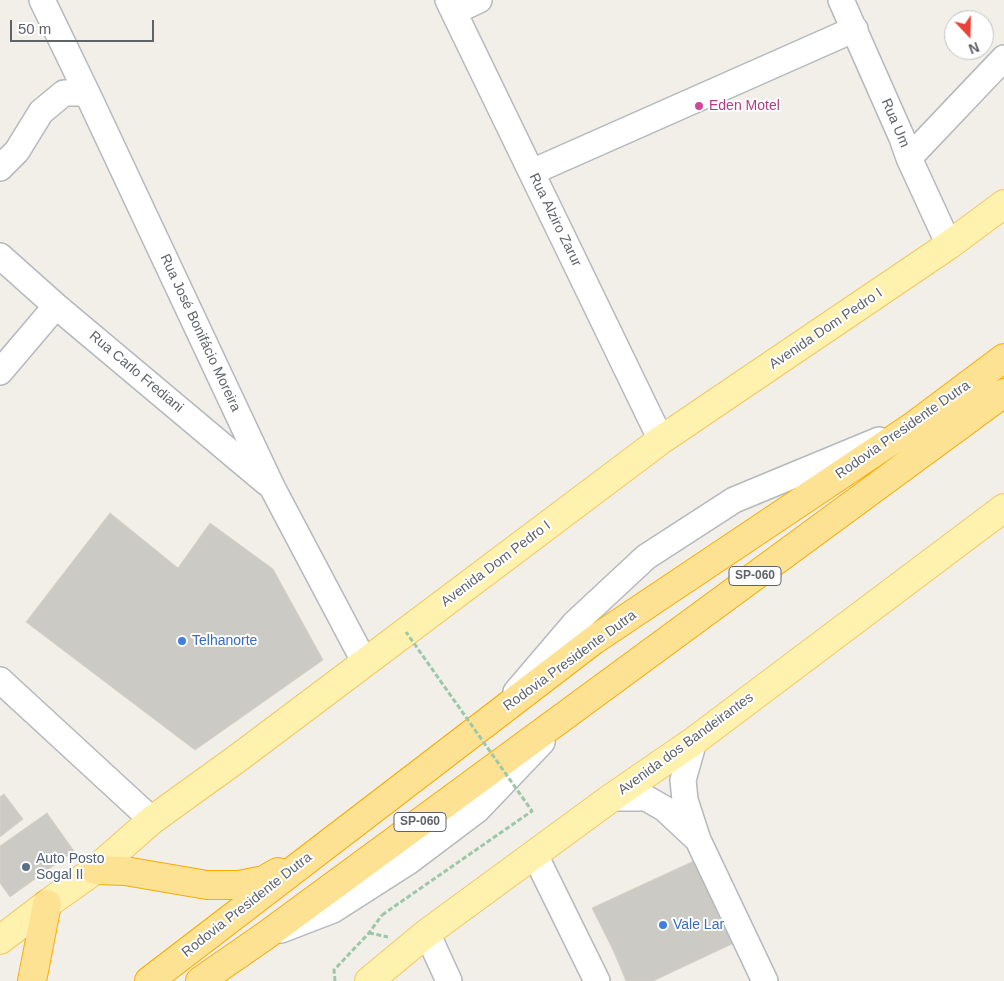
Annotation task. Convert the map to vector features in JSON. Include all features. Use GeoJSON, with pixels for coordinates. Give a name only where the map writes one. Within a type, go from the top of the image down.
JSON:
{"type":"FeatureCollection","features":[{"type":"Feature","properties":{"kind":"highway","name":"Rodovia Presidente Dutra"},"geometry":{"type":"LineString","coordinates":[[149,981],[594,640],[912,427],[1004,358]]}},
{"type":"Feature","properties":{"kind":"highway","name":"Rodovia Presidente Dutra"},"geometry":{"type":"LineString","coordinates":[[200,981],[265,936],[1004,393]]}},
{"type":"Feature","properties":{"kind":"highway"},"geometry":{"type":"LineString","coordinates":[[95,870],[125,871],[207,885],[239,885],[264,880],[321,848]]}},
{"type":"Feature","properties":{"kind":"highway"},"geometry":{"type":"LineString","coordinates":[[32,981],[47,904]]}},
{"type":"Feature","properties":{"kind":"main road","name":"Avenida Dom Pedro I"},"geometry":{"type":"LineString","coordinates":[[0,940],[95,870],[152,820],[238,758],[662,440],[949,245],[1004,204]]}},
{"type":"Feature","properties":{"kind":"main road","name":"Avenida dos Bandeirantes"},"geometry":{"type":"LineString","coordinates":[[369,981],[427,932],[694,741],[1004,508]]}},
{"type":"Feature","properties":{"kind":"street","name":"Rua José Bonifácio Moreira"},"geometry":{"type":"LineString","coordinates":[[42,0],[272,487],[365,663]]}},
{"type":"Feature","properties":{"kind":"street"},"geometry":{"type":"LineString","coordinates":[[451,6],[479,0]]}},
{"type":"Feature","properties":{"kind":"street","name":"Rua Um"},"geometry":{"type":"LineString","coordinates":[[841,0],[909,158],[949,245]]}},
{"type":"Feature","properties":{"kind":"street","name":"Rua Alziro Zarur"},"geometry":{"type":"LineString","coordinates":[[451,6],[662,440]]}},
{"type":"Feature","properties":{"kind":"street"},"geometry":{"type":"LineString","coordinates":[[532,172],[855,29]]}},
{"type":"Feature","properties":{"kind":"street"},"geometry":{"type":"LineString","coordinates":[[909,158],[1004,58]]}},
{"type":"Feature","properties":{"kind":"street"},"geometry":{"type":"LineString","coordinates":[[0,168],[17,151],[41,112],[64,93],[87,93]]}},
{"type":"Feature","properties":{"kind":"street","name":"Rua Carlo Frediani"},"geometry":{"type":"LineString","coordinates":[[0,256],[56,306],[272,487]]}},
{"type":"Feature","properties":{"kind":"street"},"geometry":{"type":"LineString","coordinates":[[0,372],[56,306]]}},
{"type":"Feature","properties":{"kind":"street"},"geometry":{"type":"LineString","coordinates":[[198,425],[219,419],[232,402]]}},
{"type":"Feature","properties":{"kind":"street"},"geometry":{"type":"LineString","coordinates":[[496,715],[574,624],[646,557],[734,500],[912,427]]}},
{"type":"Feature","properties":{"kind":"street"},"geometry":{"type":"LineString","coordinates":[[0,680],[152,820]]}},
{"type":"Feature","properties":{"kind":"street"},"geometry":{"type":"LineString","coordinates":[[694,741],[683,780],[685,800],[698,840],[765,981]]}},
{"type":"Feature","properties":{"kind":"street"},"geometry":{"type":"LineString","coordinates":[[612,798],[646,798],[665,809],[698,840]]}},
{"type":"Feature","properties":{"kind":"street"},"geometry":{"type":"LineString","coordinates":[[535,855],[597,981]]}},
{"type":"Feature","properties":{"kind":"street"},"geometry":{"type":"LineString","coordinates":[[427,932],[449,981]]}},
{"type":"Feature","properties":{"kind":"path"},"geometry":{"type":"LineString","coordinates":[[335,981],[334,970],[369,933],[382,915],[532,811],[406,632]]}},
{"type":"Feature","properties":{"kind":"building","name":"Telhanorte"},"geometry":{"type":"Polygon","coordinates":[[[110,513],[178,568],[210,523],[273,569],[323,660],[195,750],[26,622],[110,513]]]}},
{"type":"Feature","properties":{"kind":"building"},"geometry":{"type":"Polygon","coordinates":[[[4,794],[23,819],[0,837],[0,797],[4,794]]]}},
{"type":"Feature","properties":{"kind":"building","name":"Auto Posto Sogal II"},"geometry":{"type":"Polygon","coordinates":[[[47,813],[74,851],[10,897],[0,883],[0,846],[47,813]]]}},
{"type":"Feature","properties":{"kind":"building","name":"Vale Lar"},"geometry":{"type":"Polygon","coordinates":[[[696,860],[734,943],[653,981],[626,981],[592,908],[696,860]]]}},
{"type":"Feature","properties":{"kind":"place","name":"Eden Motel"},"geometry":{"type":"Point","coordinates":[699,106]}},
{"type":"Feature","properties":{"kind":"place","name":"Telhanorte"},"geometry":{"type":"Point","coordinates":[182,641]}},
{"type":"Feature","properties":{"kind":"place","name":"Auto Posto Sogal II"},"geometry":{"type":"Point","coordinates":[26,867]}},
{"type":"Feature","properties":{"kind":"place","name":"Vale Lar"},"geometry":{"type":"Point","coordinates":[663,925]}}]}
